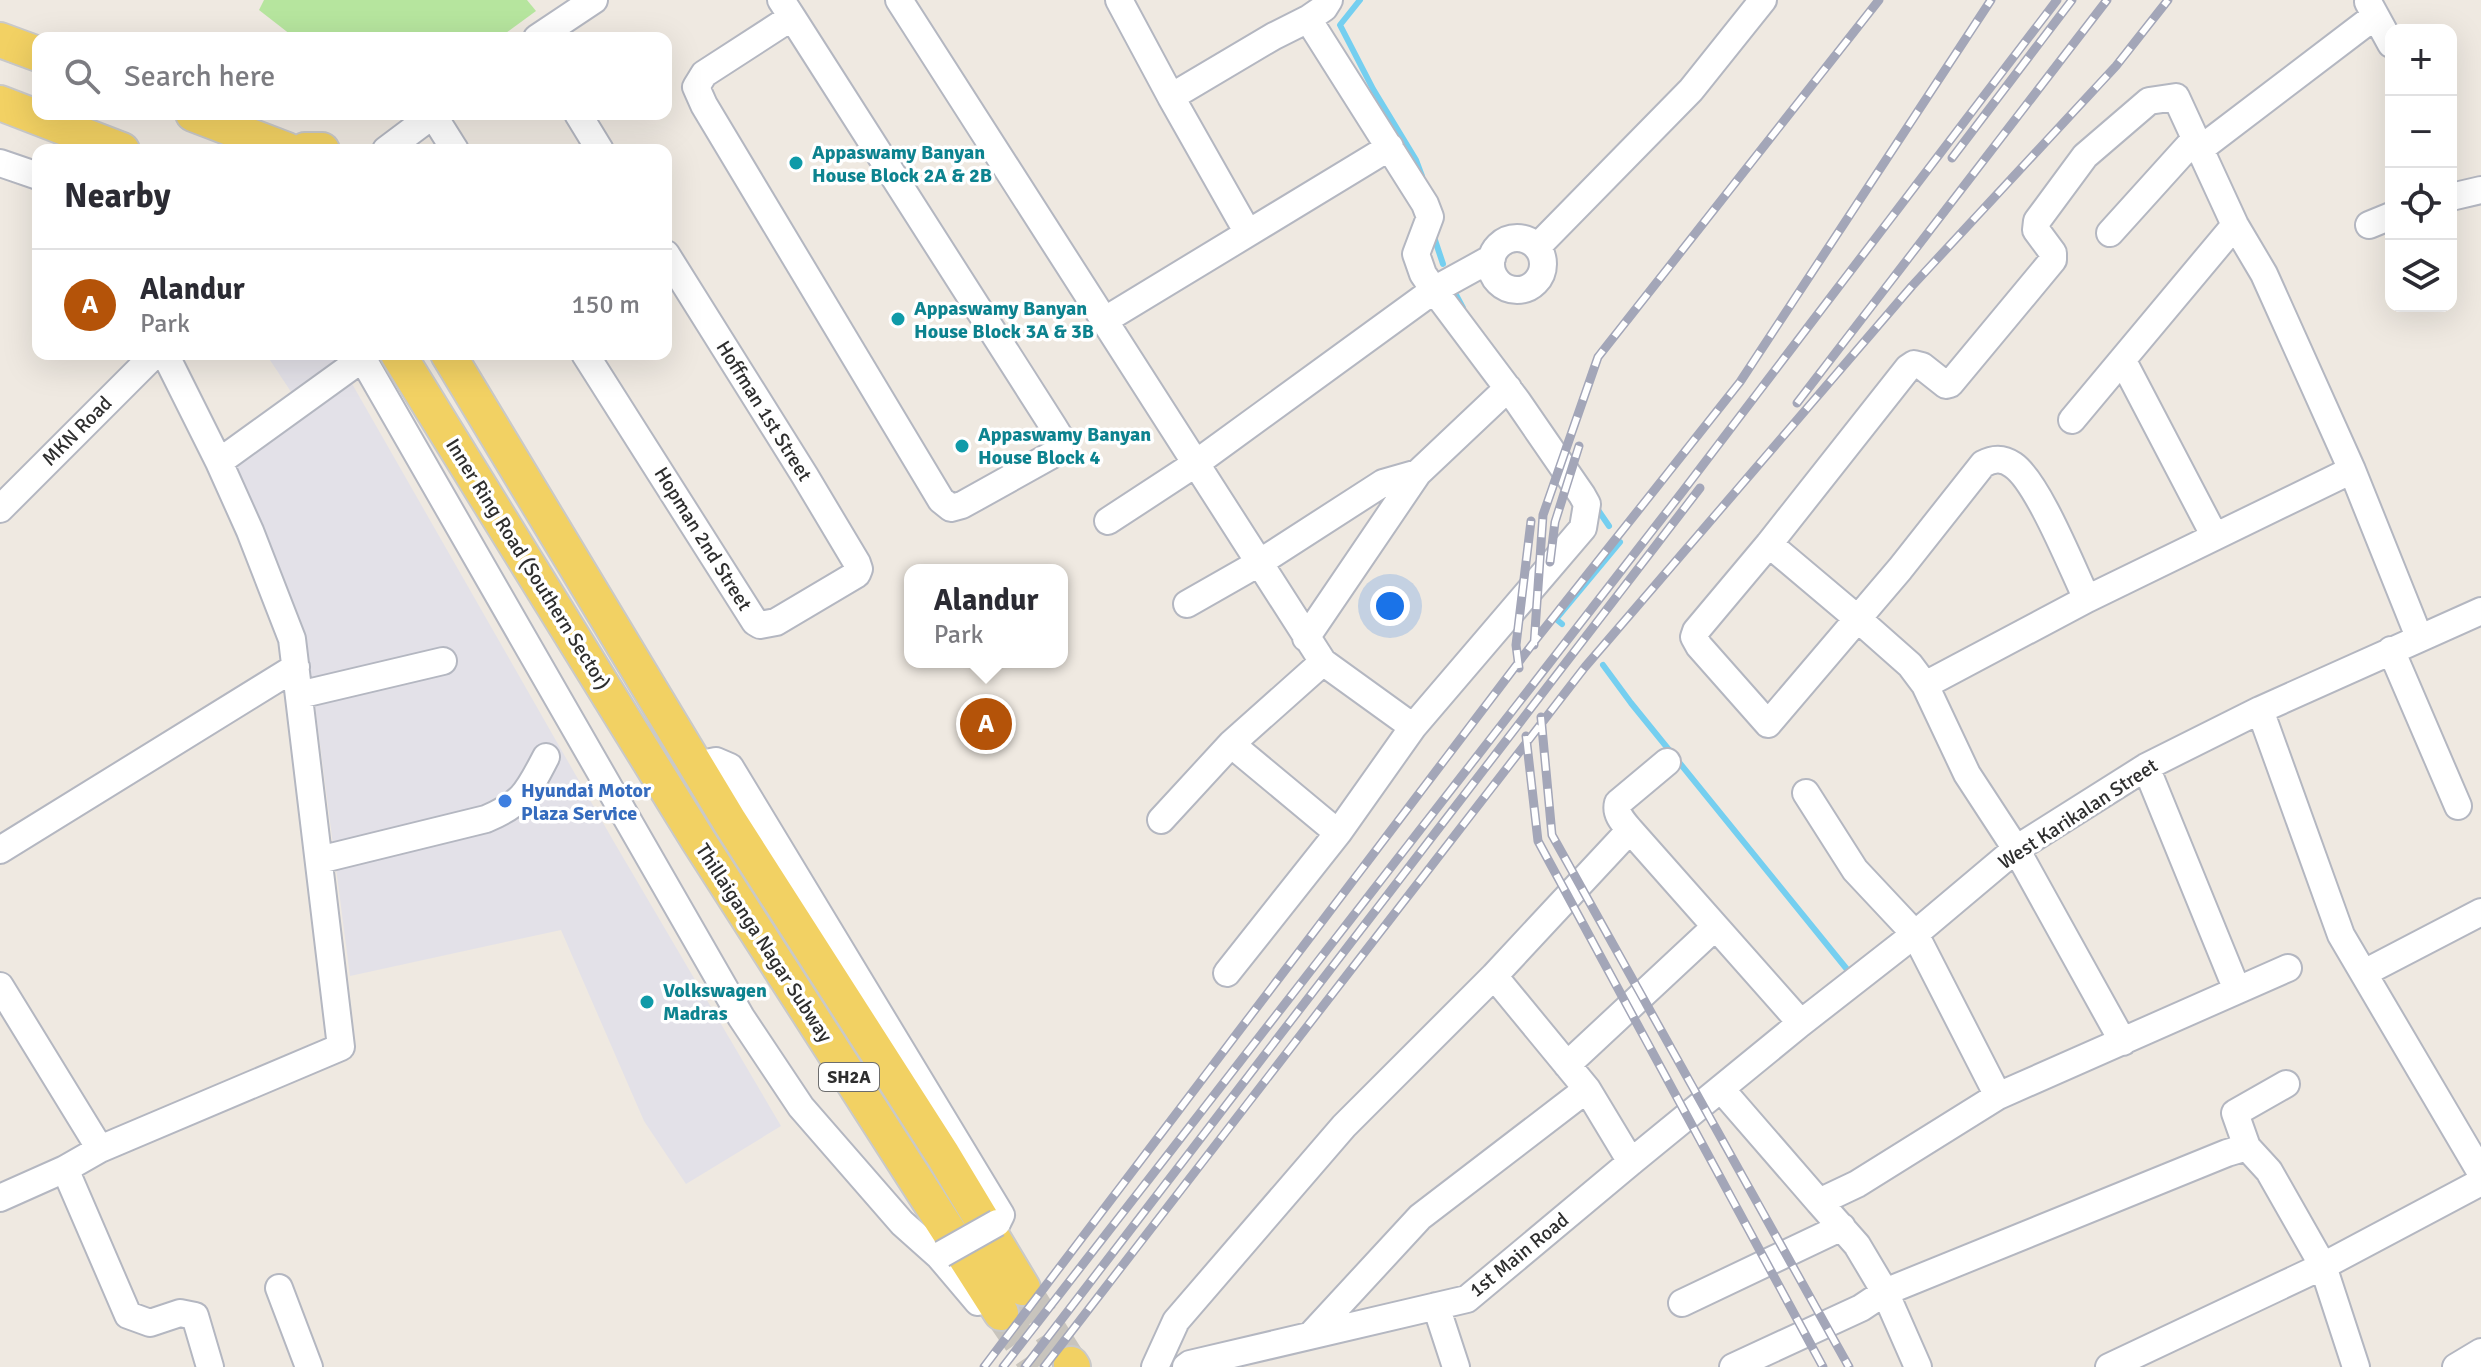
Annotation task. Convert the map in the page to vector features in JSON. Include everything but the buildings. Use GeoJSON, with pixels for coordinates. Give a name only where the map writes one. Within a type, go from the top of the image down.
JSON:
{"type":"FeatureCollection","features":[{"type":"Feature","properties":{"kind":"main road"},"geometry":{"type":"LineString","coordinates":[[0,40],[32,52]]}},
{"type":"Feature","properties":{"kind":"main road"},"geometry":{"type":"LineString","coordinates":[[0,103],[32,116]]}},
{"type":"Feature","properties":{"kind":"main road"},"geometry":{"type":"LineString","coordinates":[[43,120],[105,144]]}},
{"type":"Feature","properties":{"kind":"main road"},"geometry":{"type":"LineString","coordinates":[[209,120],[271,144]]}},
{"type":"Feature","properties":{"kind":"main road","name":"Inner Ring Road (Southern Sector)"},"geometry":{"type":"LineString","coordinates":[[402,360],[658,775]]}},
{"type":"Feature","properties":{"kind":"main road","name":"Inner Ring Road (Southern Sector)"},"geometry":{"type":"LineString","coordinates":[[452,360],[693,760]]}},
{"type":"Feature","properties":{"kind":"main road"},"geometry":{"type":"LineString","coordinates":[[658,775],[693,760]]}},
{"type":"Feature","properties":{"kind":"main road","name":"Thillaiganga Nagar Subway"},"geometry":{"type":"LineString","coordinates":[[693,760],[943,1155],[1001,1301]]}},
{"type":"Feature","properties":{"kind":"main road","name":"Thillaiganga Nagar Subway"},"geometry":{"type":"LineString","coordinates":[[658,775],[1001,1301]]}},
{"type":"Feature","properties":{"kind":"street"},"geometry":{"type":"LineString","coordinates":[[546,32],[594,0]]}},
{"type":"Feature","properties":{"kind":"street"},"geometry":{"type":"LineString","coordinates":[[899,0],[1306,638],[1323,662],[1413,727]]}},
{"type":"Feature","properties":{"kind":"street"},"geometry":{"type":"LineString","coordinates":[[1119,0],[1248,233]]}},
{"type":"Feature","properties":{"kind":"street"},"geometry":{"type":"LineString","coordinates":[[1171,97],[1308,19],[1324,8],[1329,0]]}},
{"type":"Feature","properties":{"kind":"street"},"geometry":{"type":"LineString","coordinates":[[1537,247],[1691,90],[1763,0]]}},
{"type":"Feature","properties":{"kind":"street"},"geometry":{"type":"LineString","coordinates":[[2110,233],[2197,145],[2371,8],[2385,33]]}},
{"type":"Feature","properties":{"kind":"street"},"geometry":{"type":"LineString","coordinates":[[786,9],[1061,439],[1059,451],[962,505],[951,508],[941,500],[696,87],[704,74],[786,9]]}},
{"type":"Feature","properties":{"kind":"street"},"geometry":{"type":"LineString","coordinates":[[1227,973],[1338,833],[1413,727],[1583,528],[1587,504],[1508,388],[1423,274],[1416,254],[1430,217],[1390,147],[1308,19]]}},
{"type":"Feature","properties":{"kind":"street"},"geometry":{"type":"LineString","coordinates":[[2087,599],[2039,498],[2015,466],[2002,459],[1993,459],[1983,464],[1858,619],[1768,724],[1694,637],[1908,368],[1914,364],[1922,366],[1946,385],[1950,384],[2037,281],[2053,260],[2053,253],[2036,230],[2037,221],[2085,156],[2149,101],[2176,97],[2235,225],[2264,274],[2352,470],[2419,637]]}},
{"type":"Feature","properties":{"kind":"street"},"geometry":{"type":"LineString","coordinates":[[394,144],[426,120]]}},
{"type":"Feature","properties":{"kind":"street"},"geometry":{"type":"LineString","coordinates":[[438,120],[452,144]]}},
{"type":"Feature","properties":{"kind":"street"},"geometry":{"type":"LineString","coordinates":[[582,120],[596,144]]}},
{"type":"Feature","properties":{"kind":"street"},"geometry":{"type":"LineString","coordinates":[[1105,320],[1390,147]]}},
{"type":"Feature","properties":{"kind":"street"},"geometry":{"type":"LineString","coordinates":[[0,163],[32,174]]}},
{"type":"Feature","properties":{"kind":"street"},"geometry":{"type":"LineString","coordinates":[[2457,196],[2481,190]]}},
{"type":"Feature","properties":{"kind":"street"},"geometry":{"type":"LineString","coordinates":[[2072,420],[2235,225]]}},
{"type":"Feature","properties":{"kind":"street"},"geometry":{"type":"LineString","coordinates":[[1108,521],[1195,464],[1434,290],[1492,258],[1500,244],[1515,238],[1531,241],[1541,253],[1543,269],[1540,277],[1528,288],[1512,289],[1504,286],[1493,274],[1492,258]]}},
{"type":"Feature","properties":{"kind":"street","name":"Hoffman 1st Street"},"geometry":{"type":"LineString","coordinates":[[672,264],[805,476],[859,569]]}},
{"type":"Feature","properties":{"kind":"street","name":"MKN Road"},"geometry":{"type":"LineString","coordinates":[[0,509],[149,360]]}},
{"type":"Feature","properties":{"kind":"street"},"geometry":{"type":"LineString","coordinates":[[0,1198],[65,1169],[100,1149],[341,1047],[292,639],[284,613],[219,462],[168,360]]}},
{"type":"Feature","properties":{"kind":"street"},"geometry":{"type":"LineString","coordinates":[[219,462],[356,360]]}},
{"type":"Feature","properties":{"kind":"street"},"geometry":{"type":"LineString","coordinates":[[363,360],[741,1017],[801,1107],[902,1223],[1001,1301]]}},
{"type":"Feature","properties":{"kind":"street","name":"Hopman 2nd Street"},"geometry":{"type":"LineString","coordinates":[[589,360],[755,622],[760,625],[776,622],[852,578],[859,569]]}},
{"type":"Feature","properties":{"kind":"street"},"geometry":{"type":"LineString","coordinates":[[2123,361],[2214,535]]}},
{"type":"Feature","properties":{"kind":"street"},"geometry":{"type":"LineString","coordinates":[[1306,638],[1418,473],[1508,388]]}},
{"type":"Feature","properties":{"kind":"street"},"geometry":{"type":"LineString","coordinates":[[1925,685],[2214,535],[2352,470]]}},
{"type":"Feature","properties":{"kind":"street"},"geometry":{"type":"LineString","coordinates":[[1187,604],[1259,563],[1383,483],[1418,473]]}},
{"type":"Feature","properties":{"kind":"street"},"geometry":{"type":"LineString","coordinates":[[1769,544],[1910,665],[1925,685],[1967,774],[2016,849],[2123,1042]]}},
{"type":"Feature","properties":{"kind":"street","name":"West Karikalan Street"},"geometry":{"type":"LineString","coordinates":[[1721,1089],[2016,849],[2146,767],[2260,710],[2481,611]]}},
{"type":"Feature","properties":{"kind":"street"},"geometry":{"type":"LineString","coordinates":[[2391,650],[2458,806]]}},
{"type":"Feature","properties":{"kind":"street"},"geometry":{"type":"LineString","coordinates":[[299,695],[443,661]]}},
{"type":"Feature","properties":{"kind":"street"},"geometry":{"type":"LineString","coordinates":[[1161,820],[1231,744],[1323,662]]}},
{"type":"Feature","properties":{"kind":"street"},"geometry":{"type":"LineString","coordinates":[[0,850],[296,667]]}},
{"type":"Feature","properties":{"kind":"street"},"geometry":{"type":"LineString","coordinates":[[2260,710],[2341,935],[2481,1173]]}},
{"type":"Feature","properties":{"kind":"street"},"geometry":{"type":"LineString","coordinates":[[1231,744],[1338,833]]}},
{"type":"Feature","properties":{"kind":"street"},"geometry":{"type":"LineString","coordinates":[[319,860],[486,819],[504,811],[516,805],[529,790],[546,757]]}},
{"type":"Feature","properties":{"kind":"street"},"geometry":{"type":"LineString","coordinates":[[693,760],[716,761],[730,767],[1001,1215],[997,1223],[941,1255]]}},
{"type":"Feature","properties":{"kind":"street"},"geometry":{"type":"LineString","coordinates":[[1667,762],[1618,803],[1616,809],[1619,816],[1714,928],[1801,1023]]}},
{"type":"Feature","properties":{"kind":"street"},"geometry":{"type":"LineString","coordinates":[[2146,767],[2237,990]]}},
{"type":"Feature","properties":{"kind":"street"},"geometry":{"type":"LineString","coordinates":[[1806,793],[1855,870],[1915,934],[1998,1096]]}},
{"type":"Feature","properties":{"kind":"street"},"geometry":{"type":"LineString","coordinates":[[1155,1367],[1176,1321],[1344,1126],[1494,976],[1630,830]]}},
{"type":"Feature","properties":{"kind":"street"},"geometry":{"type":"LineString","coordinates":[[2364,973],[2481,912]]}},
{"type":"Feature","properties":{"kind":"street"},"geometry":{"type":"LineString","coordinates":[[1567,1065],[1714,928]]}},
{"type":"Feature","properties":{"kind":"street"},"geometry":{"type":"LineString","coordinates":[[1819,1202],[1857,1184],[1998,1096],[2288,968]]}},
{"type":"Feature","properties":{"kind":"street"},"geometry":{"type":"LineString","coordinates":[[1494,976],[1587,1089],[1631,1162]]}},
{"type":"Feature","properties":{"kind":"street"},"geometry":{"type":"LineString","coordinates":[[0,986],[100,1149]]}},
{"type":"Feature","properties":{"kind":"street"},"geometry":{"type":"LineString","coordinates":[[2286,1084],[2235,1113],[2247,1147],[2269,1171],[2323,1266],[2356,1367]]}},
{"type":"Feature","properties":{"kind":"street"},"geometry":{"type":"LineString","coordinates":[[1311,1335],[1420,1217],[1587,1089]]}},
{"type":"Feature","properties":{"kind":"street"},"geometry":{"type":"LineString","coordinates":[[1721,1089],[1857,1245],[1885,1292],[1918,1367]]}},
{"type":"Feature","properties":{"kind":"street","name":"1st Main Road"},"geometry":{"type":"LineString","coordinates":[[1186,1367],[1467,1299],[1721,1089]]}},
{"type":"Feature","properties":{"kind":"street"},"geometry":{"type":"LineString","coordinates":[[1733,1367],[1861,1308],[1885,1292],[2247,1147]]}},
{"type":"Feature","properties":{"kind":"street"},"geometry":{"type":"LineString","coordinates":[[65,1169],[128,1315],[150,1323],[180,1313],[195,1316],[210,1367]]}},
{"type":"Feature","properties":{"kind":"street"},"geometry":{"type":"LineString","coordinates":[[2109,1367],[2323,1266],[2481,1182]]}},
{"type":"Feature","properties":{"kind":"street"},"geometry":{"type":"LineString","coordinates":[[1682,1303],[1842,1227]]}},
{"type":"Feature","properties":{"kind":"street"},"geometry":{"type":"LineString","coordinates":[[279,1288],[309,1367]]}},
{"type":"Feature","properties":{"kind":"street"},"geometry":{"type":"LineString","coordinates":[[1436,1306],[1456,1367]]}},
{"type":"Feature","properties":{"kind":"street"},"geometry":{"type":"LineString","coordinates":[[2456,1367],[2481,1352]]}},
{"type":"Feature","properties":{"kind":"shaded area"},"geometry":{"type":"Polygon","coordinates":[[[270,360],[338,360],[614,842],[781,1126],[686,1184],[644,1121],[561,930],[350,976],[311,675],[276,572],[228,461],[301,407],[270,360]]]}},
{"type":"Feature","properties":{"kind":"green space"},"geometry":{"type":"Polygon","coordinates":[[[264,0],[527,0],[536,11],[507,32],[287,32],[259,10],[264,0]]]}},
{"type":"Feature","properties":{"kind":"waterway"},"geometry":{"type":"LineString","coordinates":[[1360,0],[1340,25],[1422,176]]}},
{"type":"Feature","properties":{"kind":"waterway"},"geometry":{"type":"LineString","coordinates":[[1433,234],[1443,264]]}},
{"type":"Feature","properties":{"kind":"waterway"},"geometry":{"type":"LineString","coordinates":[[1455,293],[1463,308]]}},
{"type":"Feature","properties":{"kind":"waterway"},"geometry":{"type":"LineString","coordinates":[[1596,507],[1609,526]]}},
{"type":"Feature","properties":{"kind":"waterway"},"geometry":{"type":"LineString","coordinates":[[1562,624],[1556,619],[1620,542]]}},
{"type":"Feature","properties":{"kind":"waterway"},"geometry":{"type":"LineString","coordinates":[[1603,665],[1850,973]]}},
{"type":"Feature","properties":{"kind":"tunnel"},"geometry":{"type":"LineString","coordinates":[[1023,1288],[1071,1364]]}},
{"type":"Feature","properties":{"kind":"tunnel"},"geometry":{"type":"LineString","coordinates":[[1001,1313],[1038,1367]]}},
{"type":"Feature","properties":{"kind":"railway"},"geometry":{"type":"LineString","coordinates":[[1534,645],[1543,515],[1598,357],[1879,0]]}},
{"type":"Feature","properties":{"kind":"railway"},"geometry":{"type":"LineString","coordinates":[[984,1367],[1537,638],[1740,382],[1991,0]]}},
{"type":"Feature","properties":{"kind":"railway"},"geometry":{"type":"LineString","coordinates":[[1003,1367],[1683,491],[2057,0]]}},
{"type":"Feature","properties":{"kind":"railway"},"geometry":{"type":"LineString","coordinates":[[1952,158],[2072,0]]}},
{"type":"Feature","properties":{"kind":"railway"},"geometry":{"type":"LineString","coordinates":[[1797,403],[2107,0]]}},
{"type":"Feature","properties":{"kind":"railway"},"geometry":{"type":"LineString","coordinates":[[1044,1367],[1585,667],[1912,286],[2116,66],[2168,0]]}},
{"type":"Feature","properties":{"kind":"railway"},"geometry":{"type":"LineString","coordinates":[[1550,562],[1555,522],[1579,446]]}},
{"type":"Feature","properties":{"kind":"railway"},"geometry":{"type":"LineString","coordinates":[[1025,1367],[1700,488]]}},
{"type":"Feature","properties":{"kind":"railway"},"geometry":{"type":"LineString","coordinates":[[1519,668],[1516,645],[1531,521]]}},
{"type":"Feature","properties":{"kind":"railway"},"geometry":{"type":"LineString","coordinates":[[1541,717],[1552,835],[1849,1367]]}},
{"type":"Feature","properties":{"kind":"railway"},"geometry":{"type":"LineString","coordinates":[[1526,736],[1538,841],[1823,1367]]}},
{"type":"Feature","properties":{"kind":"place","name":"Appaswamy Banyan House Block 2A & 2B"},"geometry":{"type":"Point","coordinates":[796,163]}},
{"type":"Feature","properties":{"kind":"place","name":"Appaswamy Banyan House Block 3A & 3B"},"geometry":{"type":"Point","coordinates":[898,319]}},
{"type":"Feature","properties":{"kind":"place","name":"Appaswamy Banyan House Block 4"},"geometry":{"type":"Point","coordinates":[962,446]}},
{"type":"Feature","properties":{"kind":"place","name":"Alandur"},"geometry":{"type":"Point","coordinates":[986,724]}},
{"type":"Feature","properties":{"kind":"place","name":"Hyundai Motor Plaza Service"},"geometry":{"type":"Point","coordinates":[505,801]}},
{"type":"Feature","properties":{"kind":"place","name":"Volkswagen Madras"},"geometry":{"type":"Point","coordinates":[647,1002]}}]}
